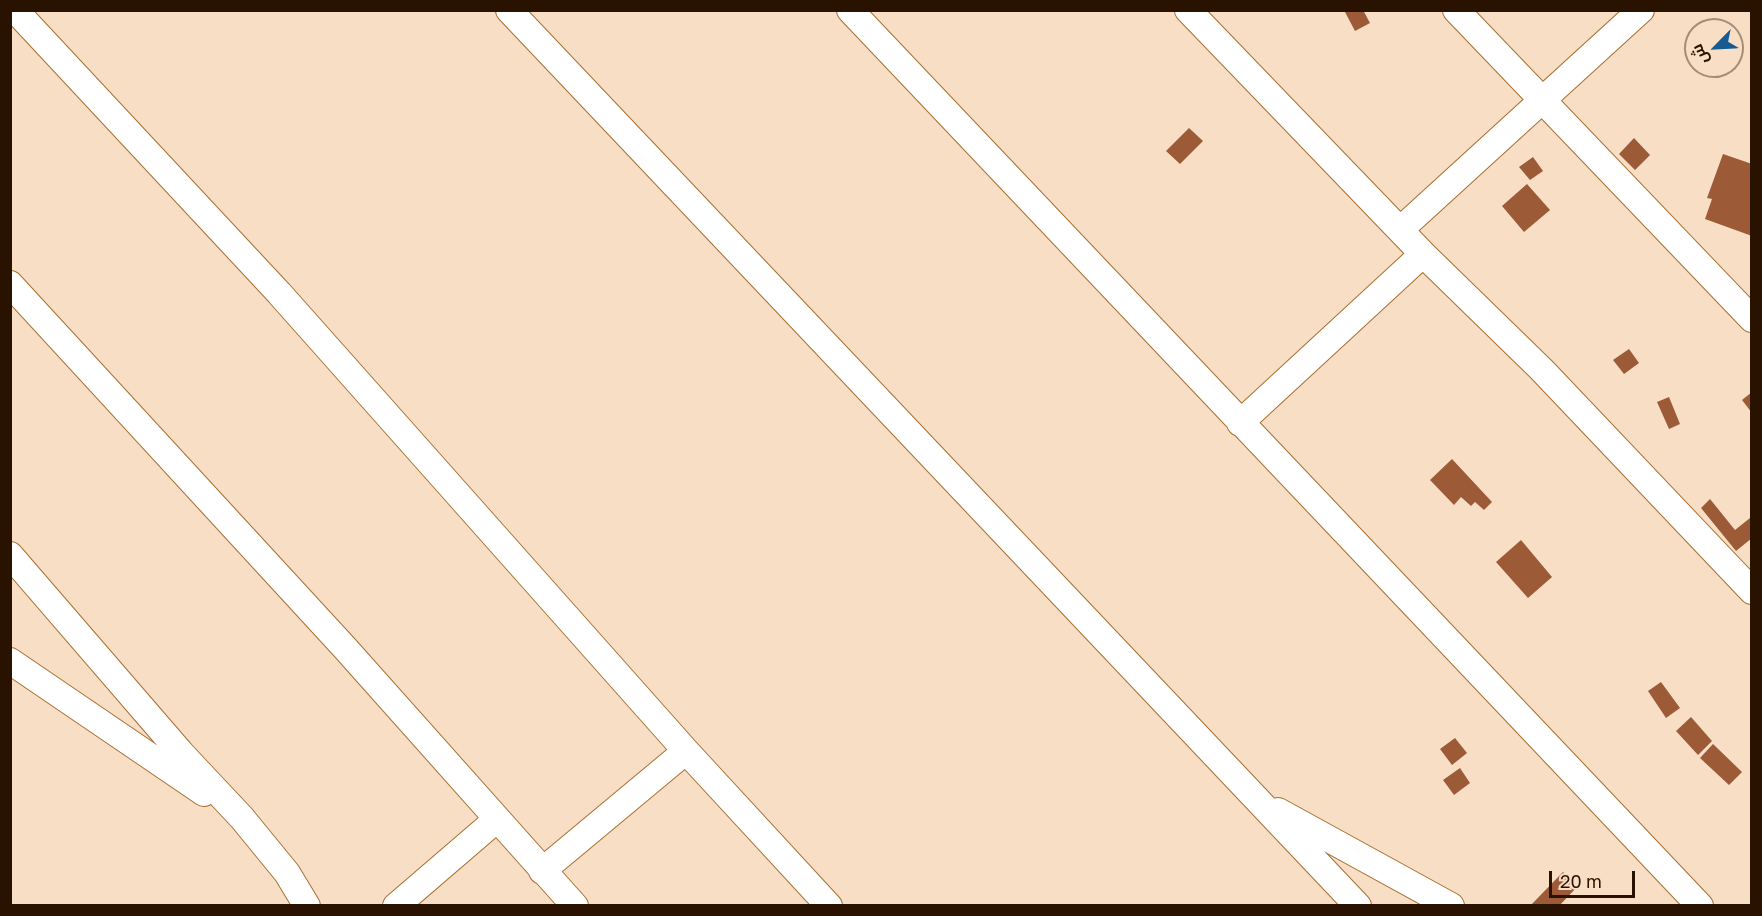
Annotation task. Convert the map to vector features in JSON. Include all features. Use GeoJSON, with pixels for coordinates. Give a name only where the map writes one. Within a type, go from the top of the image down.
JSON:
{"type":"FeatureCollection","features":[{"type":"Feature","properties":{"kind":"street"},"geometry":{"type":"LineString","coordinates":[[15,10],[279,293],[686,751],[829,906]]}},
{"type":"Feature","properties":{"kind":"street"},"geometry":{"type":"LineString","coordinates":[[510,10],[1358,906]]}},
{"type":"Feature","properties":{"kind":"street"},"geometry":{"type":"LineString","coordinates":[[850,10],[1239,423],[1700,906]]}},
{"type":"Feature","properties":{"kind":"street"},"geometry":{"type":"LineString","coordinates":[[1188,10],[1423,254],[1542,370],[1752,591]]}},
{"type":"Feature","properties":{"kind":"street"},"geometry":{"type":"LineString","coordinates":[[1456,10],[1540,101],[1752,319]]}},
{"type":"Feature","properties":{"kind":"street"},"geometry":{"type":"LineString","coordinates":[[1400,230],[1641,10]]}},
{"type":"Feature","properties":{"kind":"street"},"geometry":{"type":"LineString","coordinates":[[1239,423],[1423,254]]}},
{"type":"Feature","properties":{"kind":"street"},"geometry":{"type":"LineString","coordinates":[[10,284],[345,648],[575,906]]}},
{"type":"Feature","properties":{"kind":"street"},"geometry":{"type":"LineString","coordinates":[[10,555],[134,699],[242,818],[286,873],[308,906]]}},
{"type":"Feature","properties":{"kind":"street"},"geometry":{"type":"LineString","coordinates":[[10,661],[242,818]]}},
{"type":"Feature","properties":{"kind":"street"},"geometry":{"type":"LineString","coordinates":[[542,871],[686,751]]}},
{"type":"Feature","properties":{"kind":"street"},"geometry":{"type":"LineString","coordinates":[[1257,799],[1452,906]]}},
{"type":"Feature","properties":{"kind":"street"},"geometry":{"type":"LineString","coordinates":[[396,906],[496,820]]}},
{"type":"Feature","properties":{"kind":"building"},"geometry":{"type":"Polygon","coordinates":[[[1363,10],[1370,23],[1355,31],[1345,12],[1363,10]]]}},
{"type":"Feature","properties":{"kind":"building"},"geometry":{"type":"Polygon","coordinates":[[[1189,128],[1203,141],[1180,164],[1166,151],[1189,128]]]}},
{"type":"Feature","properties":{"kind":"building"},"geometry":{"type":"Polygon","coordinates":[[[1634,138],[1650,155],[1635,170],[1619,154],[1634,138]]]}},
{"type":"Feature","properties":{"kind":"building"},"geometry":{"type":"Polygon","coordinates":[[[1723,154],[1752,164],[1752,236],[1705,219],[1712,199],[1707,198],[1723,154]]]}},
{"type":"Feature","properties":{"kind":"building"},"geometry":{"type":"Polygon","coordinates":[[[1533,157],[1543,171],[1530,180],[1519,167],[1533,157]]]}},
{"type":"Feature","properties":{"kind":"building"},"geometry":{"type":"Polygon","coordinates":[[[1527,184],[1550,210],[1524,232],[1502,206],[1527,184]]]}},
{"type":"Feature","properties":{"kind":"building"},"geometry":{"type":"Polygon","coordinates":[[[1629,349],[1639,363],[1624,374],[1613,360],[1629,349]]]}},
{"type":"Feature","properties":{"kind":"building"},"geometry":{"type":"Polygon","coordinates":[[[1752,392],[1752,413],[1742,400],[1752,392]]]}},
{"type":"Feature","properties":{"kind":"building"},"geometry":{"type":"Polygon","coordinates":[[[1669,397],[1680,424],[1669,429],[1657,402],[1669,397]]]}},
{"type":"Feature","properties":{"kind":"building"},"geometry":{"type":"Polygon","coordinates":[[[1452,459],[1492,502],[1484,510],[1475,502],[1471,506],[1461,497],[1454,505],[1430,480],[1452,459]]]}},
{"type":"Feature","properties":{"kind":"building"},"geometry":{"type":"Polygon","coordinates":[[[1710,499],[1735,530],[1750,518],[1752,520],[1752,538],[1736,551],[1701,508],[1710,499]]]}},
{"type":"Feature","properties":{"kind":"building"},"geometry":{"type":"Polygon","coordinates":[[[1521,540],[1552,577],[1528,598],[1496,562],[1521,540]]]}},
{"type":"Feature","properties":{"kind":"building"},"geometry":{"type":"Polygon","coordinates":[[[1661,682],[1680,708],[1666,718],[1648,691],[1661,682]]]}},
{"type":"Feature","properties":{"kind":"building"},"geometry":{"type":"Polygon","coordinates":[[[1691,717],[1712,741],[1698,755],[1676,731],[1691,717]]]}},
{"type":"Feature","properties":{"kind":"building"},"geometry":{"type":"Polygon","coordinates":[[[1455,738],[1467,753],[1452,765],[1440,749],[1455,738]]]}},
{"type":"Feature","properties":{"kind":"building"},"geometry":{"type":"Polygon","coordinates":[[[1713,744],[1742,772],[1729,785],[1700,758],[1713,744]]]}},
{"type":"Feature","properties":{"kind":"building"},"geometry":{"type":"Polygon","coordinates":[[[1460,768],[1470,783],[1454,795],[1443,780],[1460,768]]]}},
{"type":"Feature","properties":{"kind":"building"},"geometry":{"type":"Polygon","coordinates":[[[1563,872],[1577,887],[1559,906],[1530,906],[1563,872]]]}}]}
